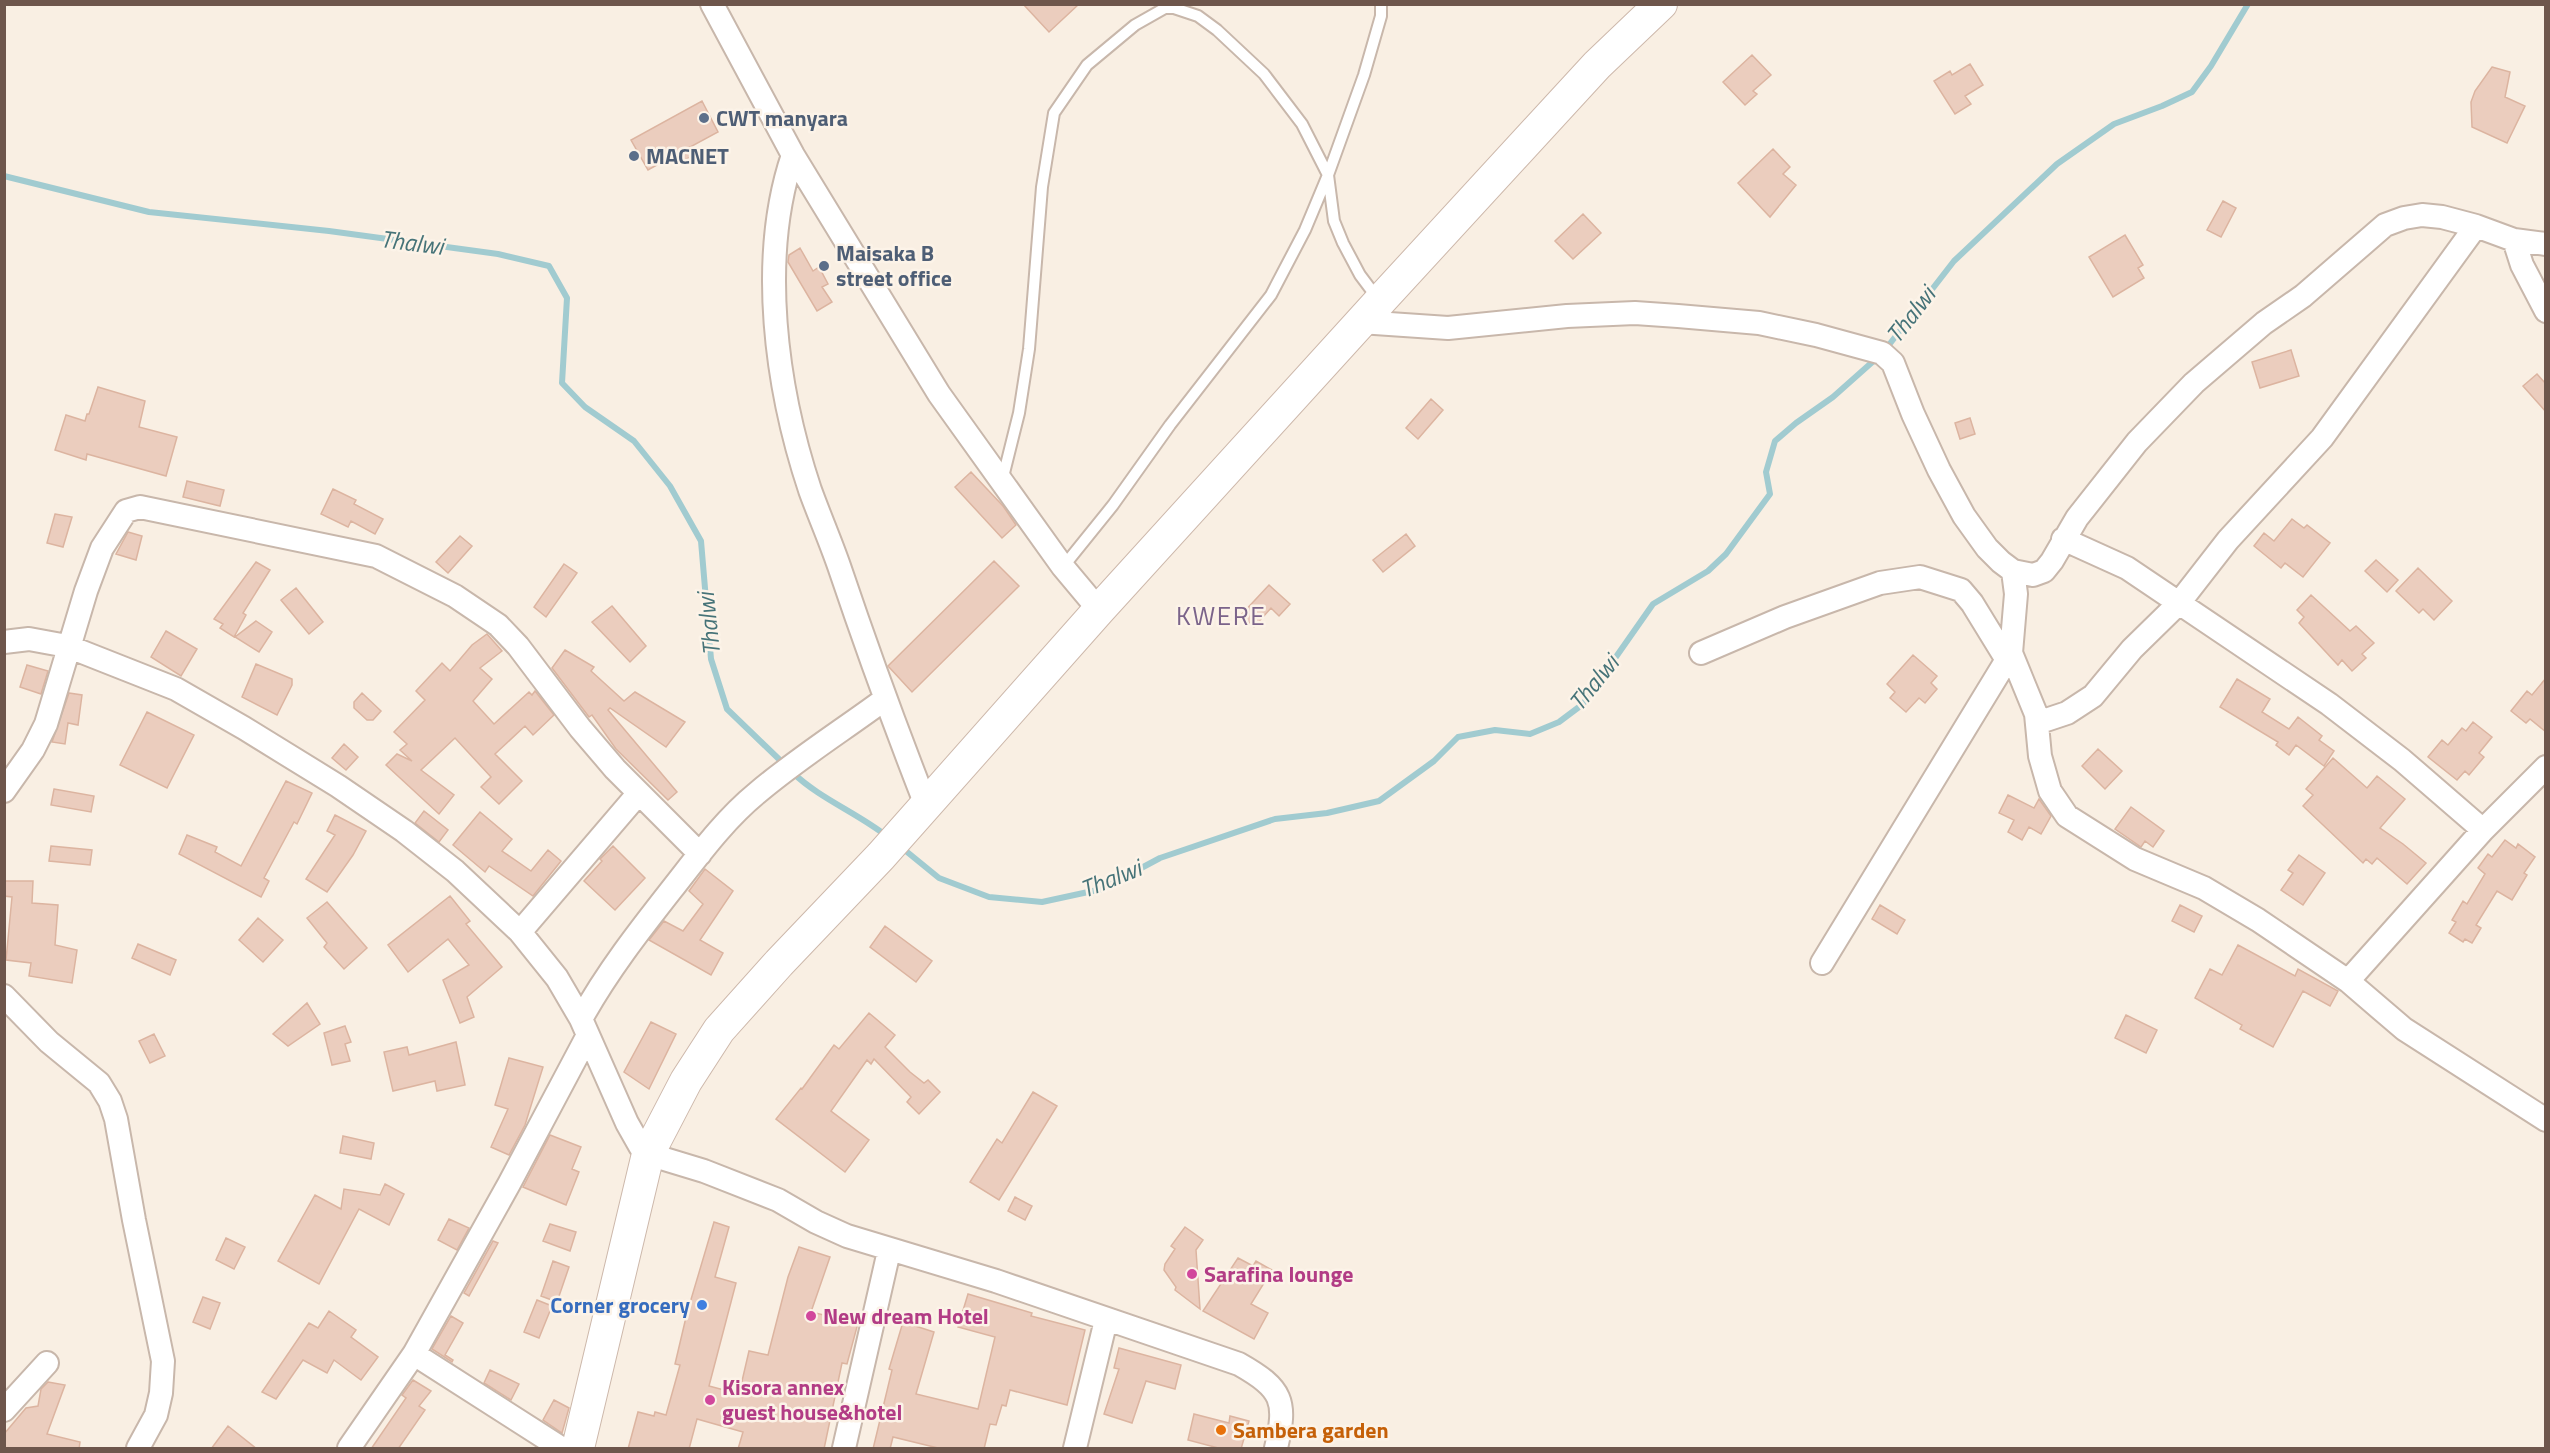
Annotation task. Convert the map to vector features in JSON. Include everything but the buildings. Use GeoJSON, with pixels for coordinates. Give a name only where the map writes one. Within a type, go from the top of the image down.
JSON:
{"type":"FeatureCollection","features":[{"type":"Feature","properties":{"kind":"street"},"geometry":{"type":"LineString","coordinates":[[712,4],[793,155],[939,394],[1063,567],[1099,610]]}},
{"type":"Feature","properties":{"kind":"street"},"geometry":{"type":"LineString","coordinates":[[578,1449],[648,1154],[686,1081],[719,1030],[881,856],[1099,610],[1597,64],[1660,4]]}},
{"type":"Feature","properties":{"kind":"street"},"geometry":{"type":"LineString","coordinates":[[793,155],[781,200],[776,238],[774,290],[783,374],[810,489],[885,699],[917,816]]}},
{"type":"Feature","properties":{"kind":"street"},"geometry":{"type":"LineString","coordinates":[[1370,312],[1448,328],[1567,316],[1635,314],[1678,316],[1760,323],[1882,352],[1893,363],[1913,414],[1964,516],[1987,548],[2013,570],[2033,575],[2044,571],[2052,561],[2077,518],[2137,442],[2194,384],[2264,323],[2310,290],[2374,233],[2394,221],[2422,215],[2442,217],[2476,226],[2514,240],[2546,244]]}},
{"type":"Feature","properties":{"kind":"street"},"geometry":{"type":"LineString","coordinates":[[2037,723],[2067,713],[2093,696],[2132,649],[2179,603],[2228,540],[2322,438],[2476,226]]}},
{"type":"Feature","properties":{"kind":"street"},"geometry":{"type":"LineString","coordinates":[[2514,240],[2522,266],[2546,311]]}},
{"type":"Feature","properties":{"kind":"street"},"geometry":{"type":"LineString","coordinates":[[4,791],[33,750],[46,724],[64,668],[67,646],[102,548],[126,510],[135,507],[376,556],[455,596],[498,625],[518,646],[580,728],[638,794],[700,854]]}},
{"type":"Feature","properties":{"kind":"street"},"geometry":{"type":"LineString","coordinates":[[2063,539],[2127,568],[2329,704],[2418,774],[2483,830]]}},
{"type":"Feature","properties":{"kind":"street"},"geometry":{"type":"LineString","coordinates":[[1822,963],[2009,657],[2016,594],[2013,570]]}},
{"type":"Feature","properties":{"kind":"street"},"geometry":{"type":"LineString","coordinates":[[1701,653],[1785,617],[1880,583],[1920,577],[1961,590],[2009,657],[2036,714],[2040,756],[2047,782],[2050,791],[2067,816],[2135,859],[2217,895],[2348,981],[2404,1029],[2546,1120]]}},
{"type":"Feature","properties":{"kind":"street"},"geometry":{"type":"LineString","coordinates":[[4,629],[29,639],[67,646],[131,669],[176,689],[320,774],[404,831],[447,864],[520,932],[557,978],[584,1028],[627,1123],[640,1146],[648,1154],[704,1171],[778,1200],[832,1230],[889,1251],[996,1281],[1106,1320],[1213,1354],[1259,1376],[1275,1392],[1283,1418],[1276,1449]]}},
{"type":"Feature","properties":{"kind":"street"},"geometry":{"type":"LineString","coordinates":[[4,642],[29,639]]}},
{"type":"Feature","properties":{"kind":"street"},"geometry":{"type":"LineString","coordinates":[[349,1449],[414,1354],[509,1184],[584,1028],[603,980],[700,854],[756,794],[885,699]]}},
{"type":"Feature","properties":{"kind":"street"},"geometry":{"type":"LineString","coordinates":[[2348,981],[2483,830],[2546,766]]}},
{"type":"Feature","properties":{"kind":"street"},"geometry":{"type":"LineString","coordinates":[[520,932],[638,794]]}},
{"type":"Feature","properties":{"kind":"street"},"geometry":{"type":"LineString","coordinates":[[4,996],[49,1042],[99,1083],[110,1101],[116,1119],[137,1239],[163,1360],[161,1393],[156,1415],[138,1449]]}},
{"type":"Feature","properties":{"kind":"street"},"geometry":{"type":"LineString","coordinates":[[844,1449],[889,1251]]}},
{"type":"Feature","properties":{"kind":"street"},"geometry":{"type":"LineString","coordinates":[[1075,1449],[1106,1320]]}},
{"type":"Feature","properties":{"kind":"street"},"geometry":{"type":"LineString","coordinates":[[414,1354],[561,1449]]}},
{"type":"Feature","properties":{"kind":"street"},"geometry":{"type":"LineString","coordinates":[[4,1410],[47,1363]]}},
{"type":"Feature","properties":{"kind":"lane"},"geometry":{"type":"LineString","coordinates":[[1063,567],[1271,295],[1305,230],[1328,176],[1364,75],[1380,16],[1381,4]]}},
{"type":"Feature","properties":{"kind":"lane"},"geometry":{"type":"LineString","coordinates":[[1002,482],[1019,413],[1029,349],[1042,187],[1054,113],[1087,65],[1135,25],[1165,8],[1174,8],[1198,16],[1218,30],[1264,74],[1302,124],[1328,176],[1334,221],[1360,275],[1370,312]]}},
{"type":"Feature","properties":{"kind":"waterway","name":"Thalwi"},"geometry":{"type":"LineString","coordinates":[[1885,350],[1954,261],[2057,164],[2114,124],[2192,92],[2211,66],[2248,4]]}},
{"type":"Feature","properties":{"kind":"waterway","name":"Thalwi"},"geometry":{"type":"LineString","coordinates":[[4,176],[149,212],[329,231],[498,254],[549,266],[567,298],[562,383],[585,407],[634,441],[670,486],[701,541],[711,659],[727,709],[785,765]]}},
{"type":"Feature","properties":{"kind":"waterway","name":"Thalwi"},"geometry":{"type":"LineString","coordinates":[[901,847],[939,878],[989,897],[1042,902],[1102,889],[1160,858],[1275,819],[1327,813],[1379,801],[1434,761],[1458,737],[1495,730],[1530,734],[1559,722],[1583,704],[1653,604],[1708,571],[1726,554],[1770,494],[1766,472],[1775,441],[1833,397],[1878,357]]}},
{"type":"Feature","properties":{"kind":"waterway","name":"Thalwi"},"geometry":{"type":"LineString","coordinates":[[792,772],[803,782],[888,837]]}},
{"type":"Feature","properties":{"kind":"place","name":"CWT manyara"},"geometry":{"type":"Point","coordinates":[704,118]}},
{"type":"Feature","properties":{"kind":"place","name":"MACNET"},"geometry":{"type":"Point","coordinates":[634,156]}},
{"type":"Feature","properties":{"kind":"place","name":"Maisaka B street office"},"geometry":{"type":"Point","coordinates":[824,266]}},
{"type":"Feature","properties":{"kind":"place","name":"Sarafina lounge"},"geometry":{"type":"Point","coordinates":[1192,1274]}},
{"type":"Feature","properties":{"kind":"place","name":"Corner grocery"},"geometry":{"type":"Point","coordinates":[702,1305]}},
{"type":"Feature","properties":{"kind":"place","name":"New dream Hotel"},"geometry":{"type":"Point","coordinates":[811,1316]}},
{"type":"Feature","properties":{"kind":"place","name":"Kisora annex guest house&hotel"},"geometry":{"type":"Point","coordinates":[710,1400]}},
{"type":"Feature","properties":{"kind":"place","name":"Sambera garden"},"geometry":{"type":"Point","coordinates":[1221,1430]}},
{"type":"Feature","properties":{"kind":"district","name":"KWERE"},"geometry":{"type":"Point","coordinates":[1221,616]}}]}
